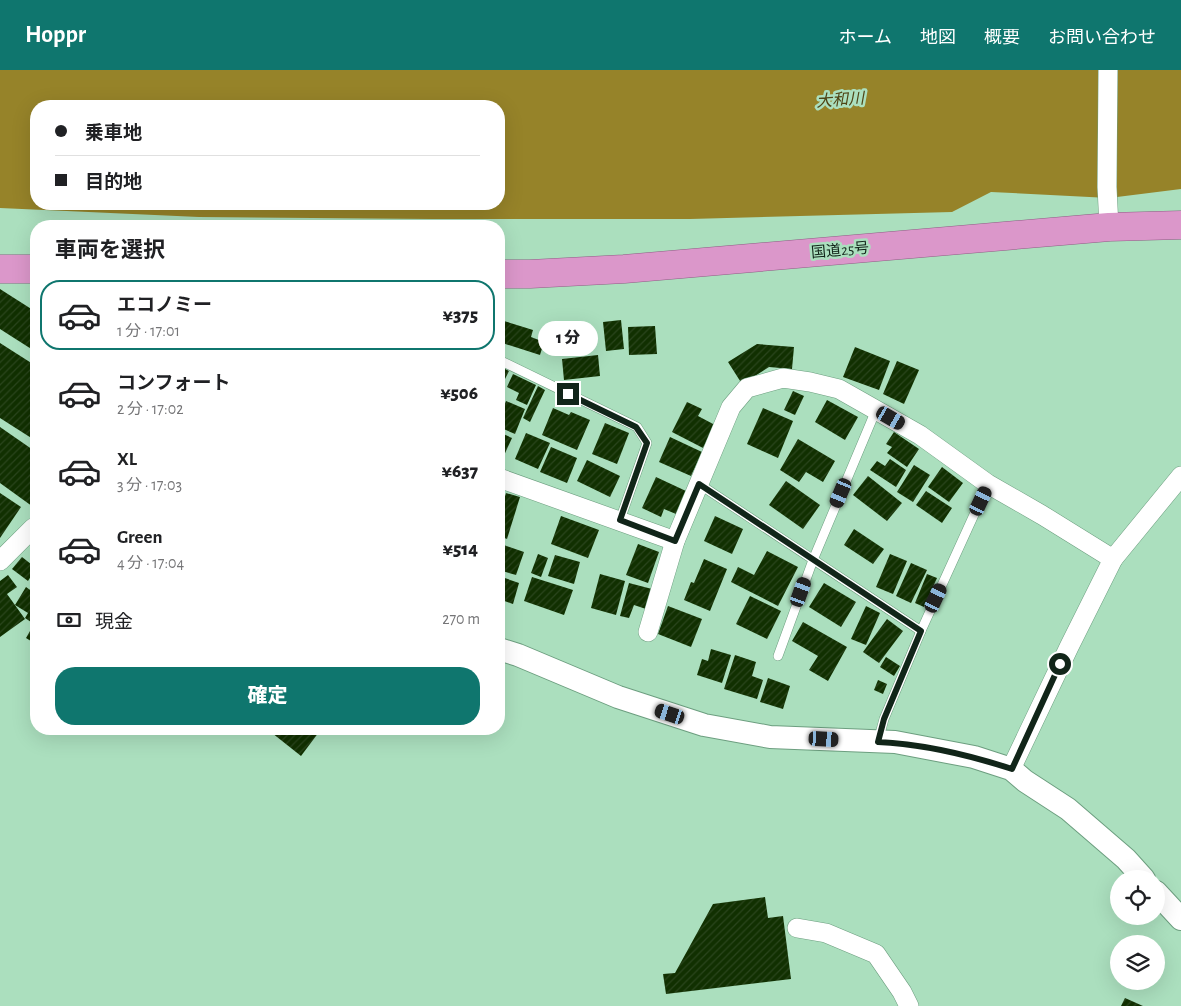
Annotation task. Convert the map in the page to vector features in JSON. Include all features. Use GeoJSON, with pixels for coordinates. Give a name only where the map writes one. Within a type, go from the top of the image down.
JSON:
{"type":"FeatureCollection","features":[{"type":"Feature","properties":{"kind":"highway","name":"国道25号"},"geometry":{"type":"LineString","coordinates":[[505,274],[624,269],[1109,227],[1181,225]]}},
{"type":"Feature","properties":{"kind":"highway"},"geometry":{"type":"LineString","coordinates":[[0,269],[30,269]]}},
{"type":"Feature","properties":{"kind":"street"},"geometry":{"type":"LineString","coordinates":[[1108,70],[1107,187],[1109,227]]}},
{"type":"Feature","properties":{"kind":"street"},"geometry":{"type":"LineString","coordinates":[[648,632],[675,541],[731,407],[747,388],[784,378],[839,389],[920,435],[988,484],[1042,514],[1113,560]]}},
{"type":"Feature","properties":{"kind":"street"},"geometry":{"type":"LineString","coordinates":[[1012,769],[1069,647],[1113,560],[1181,476]]}},
{"type":"Feature","properties":{"kind":"street"},"geometry":{"type":"LineString","coordinates":[[505,480],[675,541]]}},
{"type":"Feature","properties":{"kind":"street"},"geometry":{"type":"LineString","coordinates":[[0,561],[30,531]]}},
{"type":"Feature","properties":{"kind":"street"},"geometry":{"type":"LineString","coordinates":[[505,651],[618,697],[704,725],[770,737],[895,742],[974,757],[1012,769],[1025,781],[1068,809],[1126,858],[1136,870]]}},
{"type":"Feature","properties":{"kind":"street"},"geometry":{"type":"LineString","coordinates":[[1165,902],[1181,919]]}},
{"type":"Feature","properties":{"kind":"street"},"geometry":{"type":"LineString","coordinates":[[797,928],[826,933],[876,954],[902,992],[909,1006]]}},
{"type":"Feature","properties":{"kind":"lane"},"geometry":{"type":"LineString","coordinates":[[505,363],[636,427],[647,443],[620,520]]}},
{"type":"Feature","properties":{"kind":"lane"},"geometry":{"type":"LineString","coordinates":[[778,656],[813,560],[876,410]]}},
{"type":"Feature","properties":{"kind":"lane"},"geometry":{"type":"LineString","coordinates":[[699,484],[921,631]]}},
{"type":"Feature","properties":{"kind":"lane"},"geometry":{"type":"LineString","coordinates":[[878,742],[884,719],[921,631],[988,484]]}},
{"type":"Feature","properties":{"kind":"water","name":"大和川"},"geometry":{"type":"Polygon","coordinates":[[[0,70],[1181,70],[1181,189],[1109,198],[991,192],[952,212],[690,219],[199,217],[44,210],[505,210],[505,100],[30,100],[30,209],[0,208],[0,70]]]}},
{"type":"Feature","properties":{"kind":"building"},"geometry":{"type":"Polygon","coordinates":[[[0,289],[30,308],[30,348],[0,329],[0,289]]]}},
{"type":"Feature","properties":{"kind":"building"},"geometry":{"type":"Polygon","coordinates":[[[621,320],[624,349],[606,351],[603,322],[621,320]]]}},
{"type":"Feature","properties":{"kind":"building"},"geometry":{"type":"Polygon","coordinates":[[[505,321],[533,330],[531,337],[544,342],[540,355],[505,344],[505,321]]]}},
{"type":"Feature","properties":{"kind":"building"},"geometry":{"type":"Polygon","coordinates":[[[655,326],[657,354],[629,355],[628,327],[655,326]]]}},
{"type":"Feature","properties":{"kind":"building"},"geometry":{"type":"Polygon","coordinates":[[[0,343],[30,362],[30,437],[0,418],[0,343]]]}},
{"type":"Feature","properties":{"kind":"building"},"geometry":{"type":"Polygon","coordinates":[[[757,344],[794,347],[792,369],[769,367],[742,384],[728,362],[757,344]]]}},
{"type":"Feature","properties":{"kind":"building"},"geometry":{"type":"Polygon","coordinates":[[[855,347],[890,361],[879,390],[843,377],[855,347]]]}},
{"type":"Feature","properties":{"kind":"building"},"geometry":{"type":"Polygon","coordinates":[[[598,355],[600,376],[564,380],[562,359],[598,355]]]}},
{"type":"Feature","properties":{"kind":"building"},"geometry":{"type":"Polygon","coordinates":[[[897,361],[919,370],[904,404],[883,394],[897,361]]]}},
{"type":"Feature","properties":{"kind":"building"},"geometry":{"type":"Polygon","coordinates":[[[505,369],[509,371],[505,379],[505,369]]]}},
{"type":"Feature","properties":{"kind":"building"},"geometry":{"type":"Polygon","coordinates":[[[513,374],[536,385],[527,405],[516,400],[519,393],[507,387],[513,374]]]}},
{"type":"Feature","properties":{"kind":"building"},"geometry":{"type":"Polygon","coordinates":[[[538,386],[545,390],[530,422],[523,418],[538,386]]]}},
{"type":"Feature","properties":{"kind":"building"},"geometry":{"type":"Polygon","coordinates":[[[793,391],[804,396],[795,415],[784,410],[793,391]]]}},
{"type":"Feature","properties":{"kind":"building"},"geometry":{"type":"Polygon","coordinates":[[[827,400],[858,417],[845,440],[815,422],[827,400]]]}},
{"type":"Feature","properties":{"kind":"building"},"geometry":{"type":"Polygon","coordinates":[[[506,401],[525,409],[515,434],[505,430],[506,401]]]}},
{"type":"Feature","properties":{"kind":"building"},"geometry":{"type":"Polygon","coordinates":[[[687,402],[702,409],[698,416],[715,425],[703,448],[672,432],[687,402]]]}},
{"type":"Feature","properties":{"kind":"building"},"geometry":{"type":"Polygon","coordinates":[[[553,408],[569,415],[571,412],[590,420],[577,450],[542,435],[553,408]]]}},
{"type":"Feature","properties":{"kind":"building"},"geometry":{"type":"Polygon","coordinates":[[[763,408],[793,421],[778,458],[747,444],[763,408]]]}},
{"type":"Feature","properties":{"kind":"building"},"geometry":{"type":"Polygon","coordinates":[[[605,423],[629,433],[617,464],[592,454],[605,423]]]}},
{"type":"Feature","properties":{"kind":"building"},"geometry":{"type":"Polygon","coordinates":[[[0,427],[30,448],[30,505],[0,483],[0,427]]]}},
{"type":"Feature","properties":{"kind":"building"},"geometry":{"type":"Polygon","coordinates":[[[894,432],[919,449],[907,467],[887,453],[892,447],[886,444],[894,432]]]}},
{"type":"Feature","properties":{"kind":"building"},"geometry":{"type":"Polygon","coordinates":[[[526,433],[550,443],[538,469],[515,459],[526,433]]]}},
{"type":"Feature","properties":{"kind":"building"},"geometry":{"type":"Polygon","coordinates":[[[505,435],[512,438],[505,453],[505,435]]]}},
{"type":"Feature","properties":{"kind":"building"},"geometry":{"type":"Polygon","coordinates":[[[670,437],[702,452],[691,476],[659,462],[670,437]]]}},
{"type":"Feature","properties":{"kind":"building"},"geometry":{"type":"Polygon","coordinates":[[[798,439],[835,461],[823,482],[806,472],[799,482],[780,470],[798,439]]]}},
{"type":"Feature","properties":{"kind":"building"},"geometry":{"type":"Polygon","coordinates":[[[551,447],[577,458],[567,483],[540,472],[551,447]]]}},
{"type":"Feature","properties":{"kind":"building"},"geometry":{"type":"Polygon","coordinates":[[[890,459],[906,470],[896,487],[870,470],[877,461],[885,466],[890,459]]]}},
{"type":"Feature","properties":{"kind":"building"},"geometry":{"type":"Polygon","coordinates":[[[587,460],[620,476],[610,497],[577,481],[587,460]]]}},
{"type":"Feature","properties":{"kind":"building"},"geometry":{"type":"Polygon","coordinates":[[[914,465],[930,475],[913,502],[897,492],[914,465]]]}},
{"type":"Feature","properties":{"kind":"building"},"geometry":{"type":"Polygon","coordinates":[[[942,467],[963,483],[949,502],[928,487],[942,467]]]}},
{"type":"Feature","properties":{"kind":"building"},"geometry":{"type":"Polygon","coordinates":[[[868,476],[902,503],[887,521],[853,495],[868,476]]]}},
{"type":"Feature","properties":{"kind":"building"},"geometry":{"type":"Polygon","coordinates":[[[656,477],[686,491],[676,514],[664,509],[661,517],[642,508],[656,477]]]}},
{"type":"Feature","properties":{"kind":"building"},"geometry":{"type":"Polygon","coordinates":[[[786,481],[820,505],[803,529],[769,505],[786,481]]]}},
{"type":"Feature","properties":{"kind":"building"},"geometry":{"type":"Polygon","coordinates":[[[926,491],[952,508],[942,523],[916,505],[926,491]]]}},
{"type":"Feature","properties":{"kind":"building"},"geometry":{"type":"Polygon","coordinates":[[[0,493],[21,507],[0,538],[0,493]]]}},
{"type":"Feature","properties":{"kind":"building"},"geometry":{"type":"Polygon","coordinates":[[[506,493],[520,497],[507,539],[505,538],[506,493]]]}},
{"type":"Feature","properties":{"kind":"building"},"geometry":{"type":"Polygon","coordinates":[[[561,516],[599,530],[588,558],[551,544],[561,516]]]}},
{"type":"Feature","properties":{"kind":"building"},"geometry":{"type":"Polygon","coordinates":[[[715,516],[743,529],[732,554],[704,541],[715,516]]]}},
{"type":"Feature","properties":{"kind":"building"},"geometry":{"type":"Polygon","coordinates":[[[854,529],[884,549],[873,564],[844,545],[854,529]]]}},
{"type":"Feature","properties":{"kind":"building"},"geometry":{"type":"Polygon","coordinates":[[[638,544],[659,552],[648,583],[626,575],[638,544]]]}},
{"type":"Feature","properties":{"kind":"building"},"geometry":{"type":"Polygon","coordinates":[[[505,545],[524,552],[516,575],[505,572],[505,545]]]}},
{"type":"Feature","properties":{"kind":"building"},"geometry":{"type":"Polygon","coordinates":[[[767,551],[798,567],[778,606],[731,582],[738,567],[754,575],[767,551]]]}},
{"type":"Feature","properties":{"kind":"building"},"geometry":{"type":"Polygon","coordinates":[[[538,554],[548,558],[541,577],[531,573],[538,554]]]}},
{"type":"Feature","properties":{"kind":"building"},"geometry":{"type":"Polygon","coordinates":[[[890,554],[907,561],[893,594],[876,587],[890,554]]]}},
{"type":"Feature","properties":{"kind":"building"},"geometry":{"type":"Polygon","coordinates":[[[555,555],[580,562],[574,584],[548,576],[555,555]]]}},
{"type":"Feature","properties":{"kind":"building"},"geometry":{"type":"Polygon","coordinates":[[[22,557],[30,563],[30,578],[28,581],[12,569],[22,557]]]}},
{"type":"Feature","properties":{"kind":"building"},"geometry":{"type":"Polygon","coordinates":[[[704,559],[727,569],[710,611],[684,600],[691,582],[694,583],[704,559]]]}},
{"type":"Feature","properties":{"kind":"building"},"geometry":{"type":"Polygon","coordinates":[[[911,563],[927,570],[911,603],[896,596],[911,563]]]}},
{"type":"Feature","properties":{"kind":"building"},"geometry":{"type":"Polygon","coordinates":[[[600,574],[625,581],[616,615],[591,608],[600,574]]]}},
{"type":"Feature","properties":{"kind":"building"},"geometry":{"type":"Polygon","coordinates":[[[927,574],[937,578],[924,607],[915,603],[927,574]]]}},
{"type":"Feature","properties":{"kind":"building"},"geometry":{"type":"Polygon","coordinates":[[[8,575],[17,587],[7,594],[25,619],[0,637],[0,581],[8,575]]]}},
{"type":"Feature","properties":{"kind":"building"},"geometry":{"type":"Polygon","coordinates":[[[532,577],[573,590],[564,615],[524,601],[532,577]]]}},
{"type":"Feature","properties":{"kind":"building"},"geometry":{"type":"Polygon","coordinates":[[[505,578],[519,583],[513,604],[505,601],[505,578]]]}},
{"type":"Feature","properties":{"kind":"building"},"geometry":{"type":"Polygon","coordinates":[[[629,583],[652,589],[646,609],[634,605],[629,618],[620,616],[629,583]]]}},
{"type":"Feature","properties":{"kind":"building"},"geometry":{"type":"Polygon","coordinates":[[[824,583],[856,602],[841,627],[809,607],[824,583]]]}},
{"type":"Feature","properties":{"kind":"building"},"geometry":{"type":"Polygon","coordinates":[[[26,587],[30,590],[30,621],[25,618],[28,613],[15,605],[26,587]]]}},
{"type":"Feature","properties":{"kind":"building"},"geometry":{"type":"Polygon","coordinates":[[[750,596],[781,611],[767,639],[736,624],[750,596]]]}},
{"type":"Feature","properties":{"kind":"building"},"geometry":{"type":"Polygon","coordinates":[[[668,606],[702,619],[691,647],[658,634],[668,606]]]}},
{"type":"Feature","properties":{"kind":"building"},"geometry":{"type":"Polygon","coordinates":[[[866,606],[880,613],[866,645],[851,639],[866,606]]]}},
{"type":"Feature","properties":{"kind":"building"},"geometry":{"type":"Polygon","coordinates":[[[887,619],[903,631],[879,663],[863,652],[887,619]]]}},
{"type":"Feature","properties":{"kind":"building"},"geometry":{"type":"Polygon","coordinates":[[[803,622],[847,647],[828,681],[809,670],[818,656],[792,641],[803,622]]]}},
{"type":"Feature","properties":{"kind":"building"},"geometry":{"type":"Polygon","coordinates":[[[30,631],[30,640],[26,638],[30,631]]]}},
{"type":"Feature","properties":{"kind":"building"},"geometry":{"type":"Polygon","coordinates":[[[711,649],[731,655],[722,683],[697,675],[702,659],[708,661],[711,649]]]}},
{"type":"Feature","properties":{"kind":"building"},"geometry":{"type":"Polygon","coordinates":[[[735,655],[756,662],[752,676],[763,680],[757,699],[724,689],[735,655]]]}},
{"type":"Feature","properties":{"kind":"building"},"geometry":{"type":"Polygon","coordinates":[[[886,657],[900,666],[894,676],[880,667],[886,657]]]}},
{"type":"Feature","properties":{"kind":"building"},"geometry":{"type":"Polygon","coordinates":[[[768,678],[790,686],[783,709],[760,702],[768,678]]]}},
{"type":"Feature","properties":{"kind":"building"},"geometry":{"type":"Polygon","coordinates":[[[878,680],[887,684],[883,694],[874,690],[878,680]]]}},
{"type":"Feature","properties":{"kind":"building"},"geometry":{"type":"Polygon","coordinates":[[[275,735],[317,735],[301,756],[275,735]]]}},
{"type":"Feature","properties":{"kind":"building"},"geometry":{"type":"Polygon","coordinates":[[[765,897],[768,918],[783,916],[791,979],[666,994],[663,974],[675,973],[713,904],[765,897]]]}},
{"type":"Feature","properties":{"kind":"building"},"geometry":{"type":"Polygon","coordinates":[[[1125,998],[1143,1006],[1121,1006],[1125,998]]]}},
{"type":"Feature","properties":{"kind":"route"},"geometry":{"type":"LineString","coordinates":[[568,394],[636,427],[647,443],[620,520],[675,541],[699,484],[921,631],[884,719],[878,742],[895,742],[974,757],[1012,769],[1060,664]]}}]}
